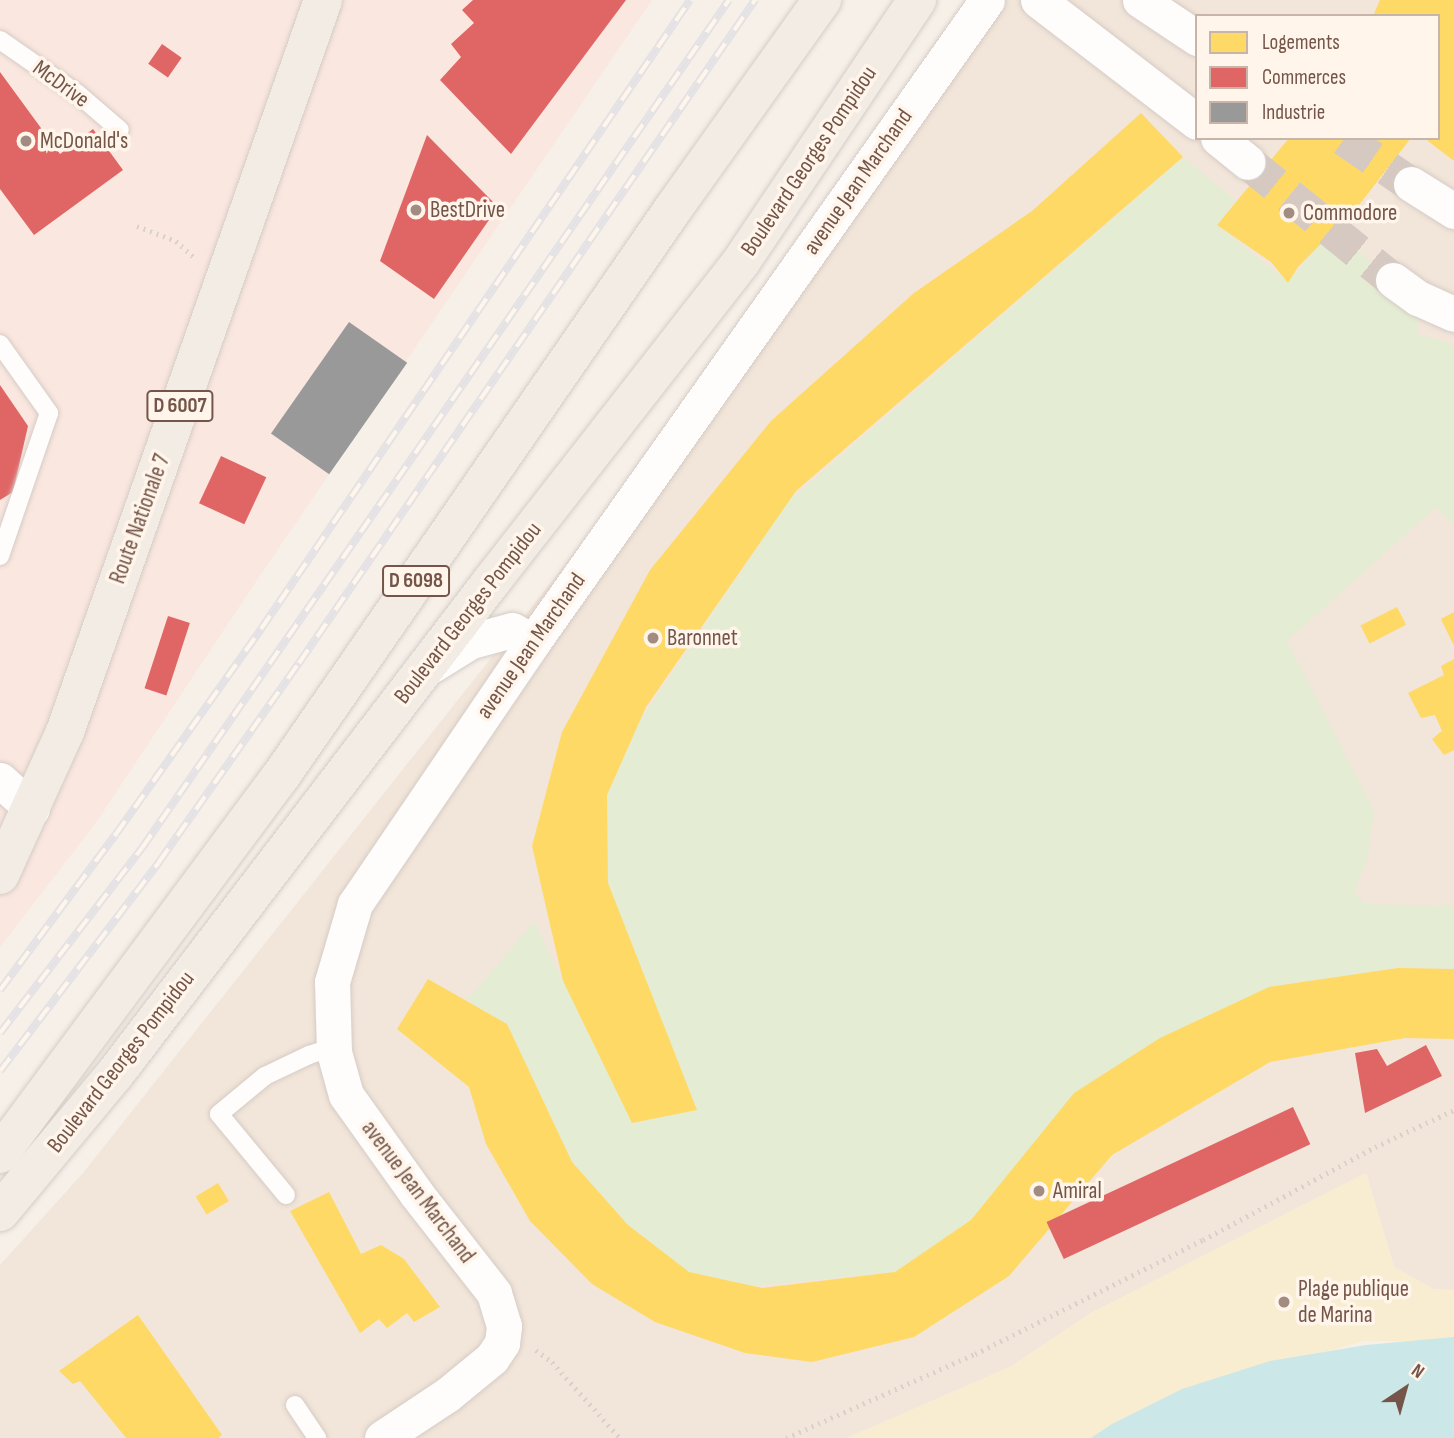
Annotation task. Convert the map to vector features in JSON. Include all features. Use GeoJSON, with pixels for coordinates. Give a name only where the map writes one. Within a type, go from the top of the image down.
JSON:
{"type":"FeatureCollection","features":[{"type":"Feature","properties":{"kind":"main road","name":"Route Nationale 7"},"geometry":{"type":"LineString","coordinates":[[0,875],[32,809],[69,719],[323,0]]}},
{"type":"Feature","properties":{"kind":"main road","name":"Boulevard Georges Pompidou"},"geometry":{"type":"LineString","coordinates":[[0,1154],[281,776],[673,209],[822,0]]}},
{"type":"Feature","properties":{"kind":"main road","name":"Boulevard Georges Pompidou"},"geometry":{"type":"LineString","coordinates":[[0,1212],[115,1074],[423,670],[741,262],[918,0]]}},
{"type":"Feature","properties":{"kind":"street","name":"avenue Jean Marchand"},"geometry":{"type":"LineString","coordinates":[[504,1326],[494,1293],[416,1193],[346,1094],[334,1047],[332,982],[355,904],[533,642],[987,0]]}},
{"type":"Feature","properties":{"kind":"street"},"geometry":{"type":"LineString","coordinates":[[1038,0],[1195,120]]}},
{"type":"Feature","properties":{"kind":"street"},"geometry":{"type":"LineString","coordinates":[[1140,0],[1195,37]]}},
{"type":"Feature","properties":{"kind":"street"},"geometry":{"type":"LineString","coordinates":[[1220,140],[1248,162]]}},
{"type":"Feature","properties":{"kind":"street"},"geometry":{"type":"LineString","coordinates":[[1411,184],[1454,211]]}},
{"type":"Feature","properties":{"kind":"street"},"geometry":{"type":"LineString","coordinates":[[1393,280],[1418,298],[1454,314]]}},
{"type":"Feature","properties":{"kind":"street"},"geometry":{"type":"LineString","coordinates":[[423,670],[471,641],[512,630],[533,642]]}},
{"type":"Feature","properties":{"kind":"street"},"geometry":{"type":"LineString","coordinates":[[0,779],[32,809]]}},
{"type":"Feature","properties":{"kind":"street"},"geometry":{"type":"LineString","coordinates":[[382,1438],[447,1395],[492,1358],[502,1343],[504,1326]]}},
{"type":"Feature","properties":{"kind":"lane","name":"McDrive"},"geometry":{"type":"LineString","coordinates":[[0,40],[78,94],[120,130]]}},
{"type":"Feature","properties":{"kind":"lane"},"geometry":{"type":"LineString","coordinates":[[0,344],[50,413],[0,556]]}},
{"type":"Feature","properties":{"kind":"lane"},"geometry":{"type":"LineString","coordinates":[[286,1195],[219,1114],[265,1076],[309,1055],[334,1047]]}},
{"type":"Feature","properties":{"kind":"lane"},"geometry":{"type":"LineString","coordinates":[[295,1405],[317,1438]]}},
{"type":"Feature","properties":{"kind":"path"},"geometry":{"type":"LineString","coordinates":[[137,226],[176,241],[198,260]]}},
{"type":"Feature","properties":{"kind":"path"},"geometry":{"type":"LineString","coordinates":[[786,1438],[975,1354],[1203,1240],[1375,1147],[1454,1110]]}},
{"type":"Feature","properties":{"kind":"path"},"geometry":{"type":"LineString","coordinates":[[504,1326],[552,1362],[620,1438]]}},
{"type":"Feature","properties":{"kind":"shaded area"},"geometry":{"type":"Polygon","coordinates":[[[0,0],[652,0],[259,577],[95,824],[0,947],[0,0]]]}},
{"type":"Feature","properties":{"kind":"shaded area"},"geometry":{"type":"Polygon","coordinates":[[[968,0],[1454,0],[1454,1290],[1433,1289],[1394,1267],[1366,1173],[1091,1313],[1012,1366],[847,1438],[0,1438],[0,1265],[83,1173],[751,330],[968,0]]]}},
{"type":"Feature","properties":{"kind":"green space"},"geometry":{"type":"Polygon","coordinates":[[[1183,157],[1236,201],[1217,225],[1288,282],[1323,240],[1334,232],[1418,298],[1418,334],[1454,345],[1454,526],[1436,507],[1287,641],[1374,811],[1367,860],[1354,893],[1366,904],[1454,906],[1454,969],[1398,968],[1269,987],[971,1220],[895,1272],[752,1286],[689,1272],[628,1225],[572,1162],[507,1024],[466,1001],[534,922],[563,981],[608,883],[607,795],[641,719],[788,502],[1183,157]]]}},
{"type":"Feature","properties":{"kind":"sand","name":"Plage publique de Marina"},"geometry":{"type":"Polygon","coordinates":[[[1366,1173],[1394,1267],[1433,1289],[1454,1290],[1454,1342],[1365,1341],[1182,1389],[1098,1438],[847,1438],[1012,1366],[1091,1313],[1366,1173]]]}},
{"type":"Feature","properties":{"kind":"water"},"geometry":{"type":"Polygon","coordinates":[[[1454,1337],[1454,1438],[1091,1438],[1112,1424],[1182,1389],[1270,1361],[1366,1345],[1454,1337]]]}},
{"type":"Feature","properties":{"kind":"building: Logements","name":"Commodore"},"geometry":{"type":"Polygon","coordinates":[[[1380,0],[1454,0],[1454,161],[1427,140],[1440,140],[1440,14],[1374,14],[1380,0]]]}},
{"type":"Feature","properties":{"kind":"building: Logements","name":"Baronnet"},"geometry":{"type":"Polygon","coordinates":[[[1141,113],[1183,157],[796,491],[646,707],[607,795],[608,883],[697,1110],[632,1123],[563,981],[532,846],[562,732],[650,570],[771,421],[914,293],[1032,211],[1141,113]]]}},
{"type":"Feature","properties":{"kind":"building: Logements","name":"Commodore"},"geometry":{"type":"Polygon","coordinates":[[[1287,140],[1409,140],[1359,205],[1298,267],[1288,283],[1271,262],[1217,225],[1287,140]]]}},
{"type":"Feature","properties":{"kind":"building: Logements"},"geometry":{"type":"Polygon","coordinates":[[[1397,607],[1406,625],[1370,643],[1360,626],[1397,607]]]}},
{"type":"Feature","properties":{"kind":"building: Logements"},"geometry":{"type":"Polygon","coordinates":[[[1454,612],[1454,646],[1441,619],[1454,612]]]}},
{"type":"Feature","properties":{"kind":"building: Logements"},"geometry":{"type":"Polygon","coordinates":[[[1454,659],[1454,750],[1444,755],[1432,739],[1442,731],[1435,715],[1421,718],[1408,693],[1444,675],[1441,666],[1454,659]]]}},
{"type":"Feature","properties":{"kind":"building: Logements","name":"Amiral"},"geometry":{"type":"Polygon","coordinates":[[[1398,968],[1454,969],[1454,1039],[1405,1038],[1270,1062],[1112,1155],[1009,1276],[914,1337],[812,1362],[745,1353],[655,1322],[592,1284],[530,1221],[486,1144],[469,1087],[397,1029],[428,979],[507,1024],[572,1162],[628,1225],[689,1272],[762,1288],[895,1272],[971,1220],[1074,1093],[1160,1038],[1269,987],[1398,968]]]}},
{"type":"Feature","properties":{"kind":"building: Logements"},"geometry":{"type":"Polygon","coordinates":[[[218,1183],[229,1201],[207,1214],[196,1196],[218,1183]]]}},
{"type":"Feature","properties":{"kind":"building: Logements"},"geometry":{"type":"Polygon","coordinates":[[[329,1192],[361,1254],[381,1245],[404,1259],[440,1307],[414,1322],[407,1313],[387,1328],[379,1319],[360,1333],[290,1211],[329,1192]]]}},
{"type":"Feature","properties":{"kind":"building: Logements"},"geometry":{"type":"Polygon","coordinates":[[[138,1315],[222,1435],[218,1438],[126,1438],[80,1381],[73,1384],[59,1371],[138,1315]]]}},
{"type":"Feature","properties":{"kind":"building: Commerces"},"geometry":{"type":"Polygon","coordinates":[[[473,0],[626,0],[511,154],[440,80],[461,57],[451,44],[474,23],[462,10],[473,0]]]}},
{"type":"Feature","properties":{"kind":"building: Commerces"},"geometry":{"type":"Polygon","coordinates":[[[162,44],[182,58],[168,77],[148,64],[162,44]]]}},
{"type":"Feature","properties":{"kind":"building: Commerces","name":"McDonald's"},"geometry":{"type":"Polygon","coordinates":[[[0,72],[60,154],[93,129],[123,170],[34,235],[0,189],[0,72]]]}},
{"type":"Feature","properties":{"kind":"building: Commerces"},"geometry":{"type":"Polygon","coordinates":[[[427,135],[498,207],[434,299],[380,261],[427,135]]]}},
{"type":"Feature","properties":{"kind":"building: Commerces"},"geometry":{"type":"Polygon","coordinates":[[[0,385],[28,426],[13,492],[0,500],[0,385]]]}},
{"type":"Feature","properties":{"kind":"building: Commerces"},"geometry":{"type":"Polygon","coordinates":[[[221,456],[266,477],[244,524],[199,503],[221,456]]]}},
{"type":"Feature","properties":{"kind":"building: Commerces"},"geometry":{"type":"Polygon","coordinates":[[[168,616],[190,623],[166,695],[145,688],[168,616]]]}},
{"type":"Feature","properties":{"kind":"building: Commerces"},"geometry":{"type":"Polygon","coordinates":[[[1426,1045],[1442,1076],[1365,1113],[1355,1053],[1377,1049],[1387,1066],[1426,1045]]]}},
{"type":"Feature","properties":{"kind":"building: Commerces"},"geometry":{"type":"Polygon","coordinates":[[[1293,1107],[1310,1144],[1064,1259],[1046,1222],[1293,1107]]]}},
{"type":"Feature","properties":{"kind":"building: Industrie"},"geometry":{"type":"Polygon","coordinates":[[[349,322],[407,363],[329,474],[271,433],[349,322]]]}},
{"type":"Feature","properties":{"kind":"tunnel"},"geometry":{"type":"LineString","coordinates":[[1347,140],[1411,184]]}},
{"type":"Feature","properties":{"kind":"tunnel"},"geometry":{"type":"LineString","coordinates":[[1248,162],[1393,280]]}},
{"type":"Feature","properties":{"kind":"railway"},"geometry":{"type":"LineString","coordinates":[[0,990],[116,834],[261,629],[690,0]]}},
{"type":"Feature","properties":{"kind":"railway"},"geometry":{"type":"LineString","coordinates":[[0,1033],[142,848],[729,0]]}},
{"type":"Feature","properties":{"kind":"railway"},"geometry":{"type":"LineString","coordinates":[[0,1071],[159,862],[755,0]]}},
{"type":"Feature","properties":{"kind":"place","name":"McDonald's"},"geometry":{"type":"Point","coordinates":[26,141]}},
{"type":"Feature","properties":{"kind":"place","name":"BestDrive"},"geometry":{"type":"Point","coordinates":[416,210]}},
{"type":"Feature","properties":{"kind":"place","name":"Commodore"},"geometry":{"type":"Point","coordinates":[1289,213]}},
{"type":"Feature","properties":{"kind":"place","name":"Baronnet"},"geometry":{"type":"Point","coordinates":[653,638]}},
{"type":"Feature","properties":{"kind":"place","name":"Amiral"},"geometry":{"type":"Point","coordinates":[1039,1191]}},
{"type":"Feature","properties":{"kind":"place","name":"Plage publique de Marina"},"geometry":{"type":"Point","coordinates":[1284,1302]}}]}
